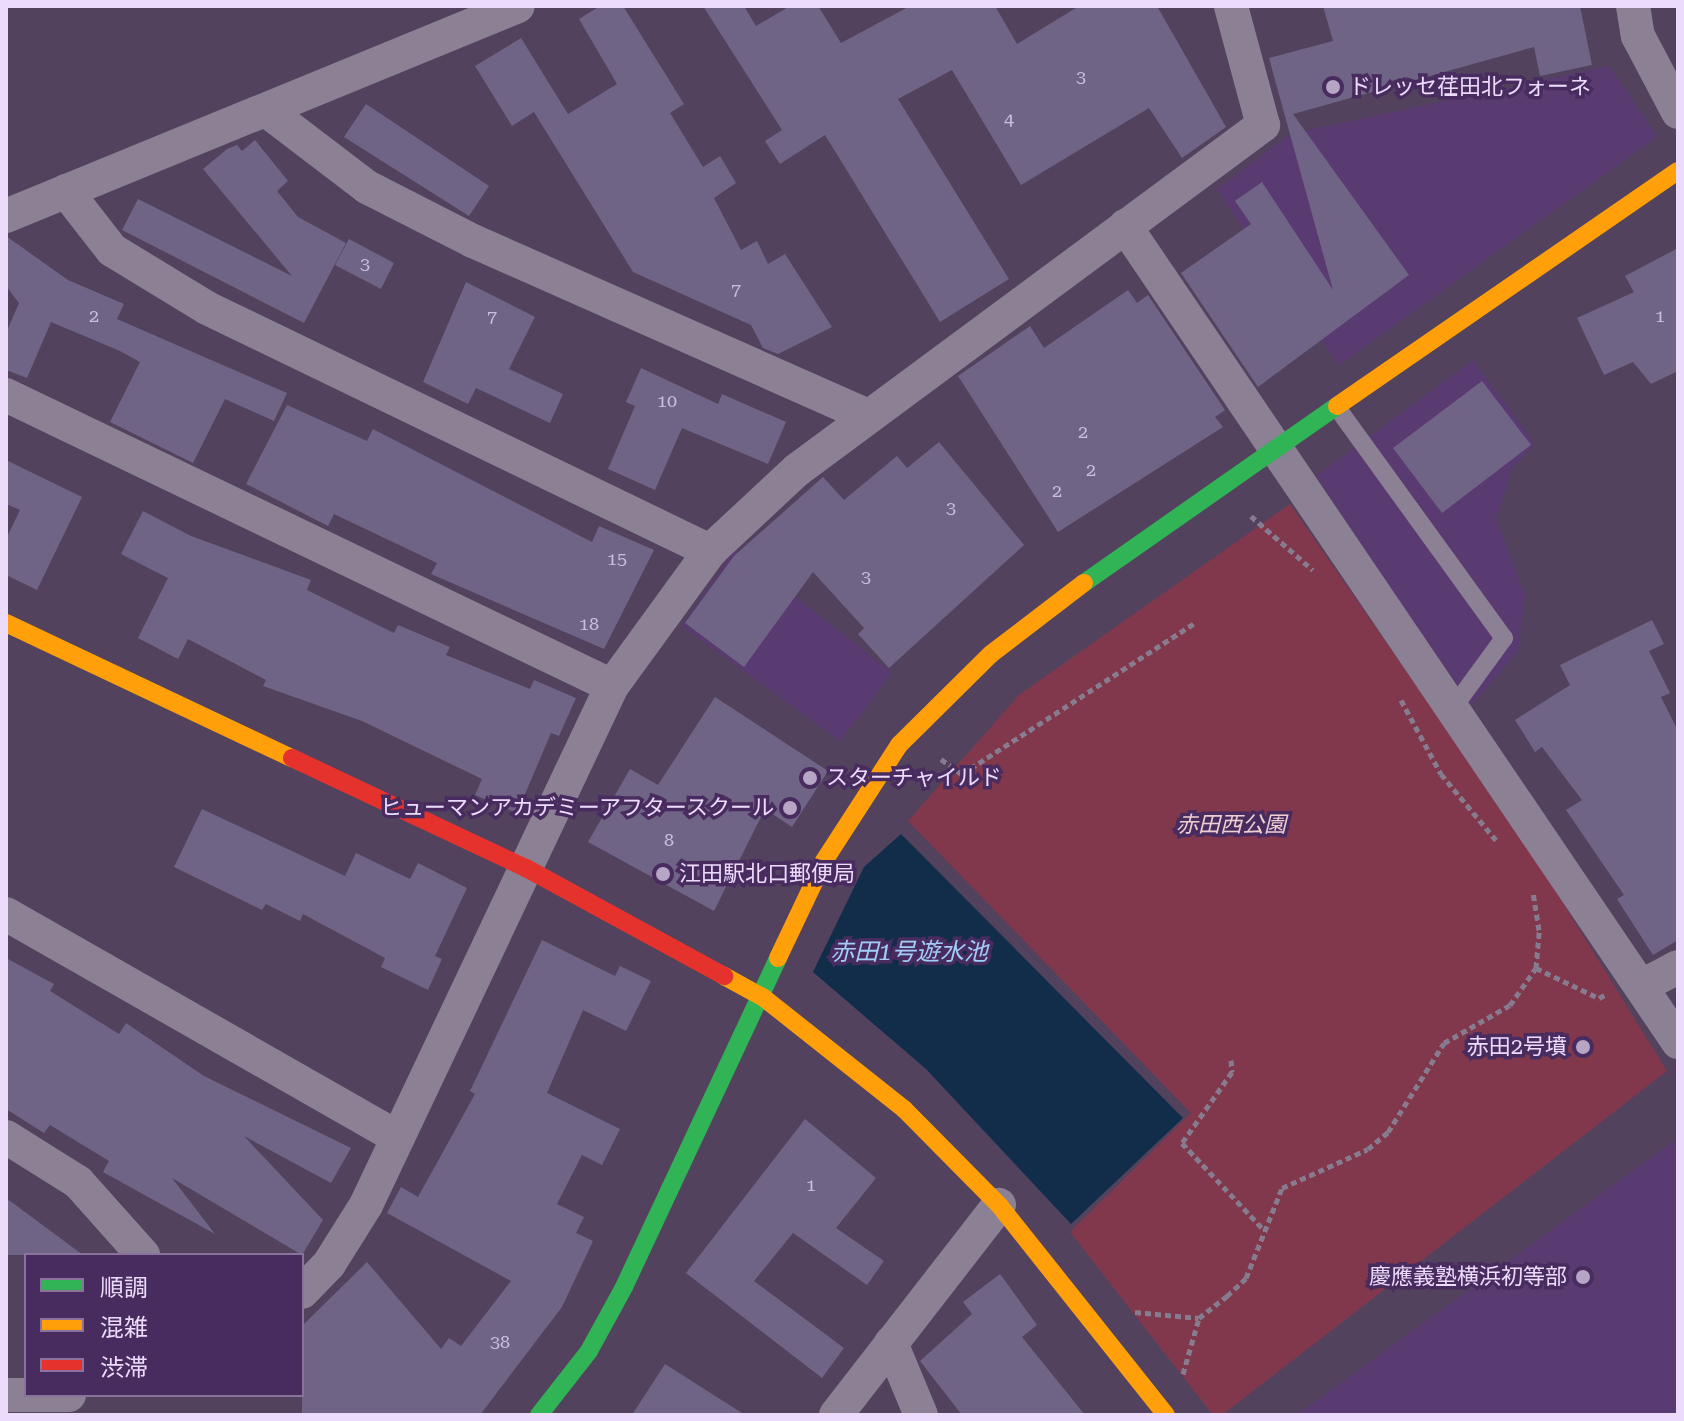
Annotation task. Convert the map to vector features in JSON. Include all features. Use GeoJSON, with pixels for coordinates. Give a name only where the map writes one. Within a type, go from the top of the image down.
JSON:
{"type":"FeatureCollection","features":[{"type":"Feature","properties":{"kind":"street"},"geometry":{"type":"LineString","coordinates":[[6,216],[518,6]]}},
{"type":"Feature","properties":{"kind":"street"},"geometry":{"type":"LineString","coordinates":[[304,1290],[329,1264],[366,1205],[612,686],[710,551],[867,416],[1263,125],[1231,6]]}},
{"type":"Feature","properties":{"kind":"street"},"geometry":{"type":"LineString","coordinates":[[1633,6],[1643,48],[1678,112]]}},
{"type":"Feature","properties":{"kind":"street"},"geometry":{"type":"LineString","coordinates":[[266,110],[367,187],[473,241],[867,416]]}},
{"type":"Feature","properties":{"kind":"street"},"geometry":{"type":"LineString","coordinates":[[539,1415],[596,1339],[764,998],[824,861],[899,745],[991,654],[1113,561],[1278,451],[1678,171]]}},
{"type":"Feature","properties":{"kind":"street"},"geometry":{"type":"LineString","coordinates":[[66,191],[112,250],[207,308],[710,551]]}},
{"type":"Feature","properties":{"kind":"street"},"geometry":{"type":"LineString","coordinates":[[1125,226],[1450,712],[1678,1042]]}},
{"type":"Feature","properties":{"kind":"street"},"geometry":{"type":"LineString","coordinates":[[6,395],[612,686]]}},
{"type":"Feature","properties":{"kind":"street"},"geometry":{"type":"LineString","coordinates":[[6,623],[526,868],[764,998],[904,1109],[999,1205],[1166,1415]]}},
{"type":"Feature","properties":{"kind":"street"},"geometry":{"type":"LineString","coordinates":[[6,914],[397,1137]]}},
{"type":"Feature","properties":{"kind":"street"},"geometry":{"type":"LineString","coordinates":[[1638,982],[1678,967]]}},
{"type":"Feature","properties":{"kind":"street"},"geometry":{"type":"LineString","coordinates":[[6,1137],[78,1182],[141,1253]]}},
{"type":"Feature","properties":{"kind":"street"},"geometry":{"type":"LineString","coordinates":[[836,1415],[999,1205]]}},
{"type":"Feature","properties":{"kind":"street"},"geometry":{"type":"LineString","coordinates":[[891,1343],[921,1415]]}},
{"type":"Feature","properties":{"kind":"lane"},"geometry":{"type":"LineString","coordinates":[[1338,409],[1504,638],[1450,712]]}},
{"type":"Feature","properties":{"kind":"path"},"geometry":{"type":"LineString","coordinates":[[1251,516],[1319,576]]}},
{"type":"Feature","properties":{"kind":"path"},"geometry":{"type":"LineString","coordinates":[[940,758],[962,774],[1196,622]]}},
{"type":"Feature","properties":{"kind":"path"},"geometry":{"type":"LineString","coordinates":[[1398,693],[1441,774],[1508,852]]}},
{"type":"Feature","properties":{"kind":"path"},"geometry":{"type":"LineString","coordinates":[[1178,1391],[1199,1318],[1246,1278],[1262,1228],[1282,1188],[1368,1149],[1388,1132],[1444,1043],[1510,1005],[1536,968],[1539,930],[1529,887]]}},
{"type":"Feature","properties":{"kind":"path"},"geometry":{"type":"LineString","coordinates":[[1536,968],[1599,998],[1638,982]]}},
{"type":"Feature","properties":{"kind":"path"},"geometry":{"type":"LineString","coordinates":[[1231,1060],[1232,1072],[1182,1143],[1262,1228]]}},
{"type":"Feature","properties":{"kind":"path"},"geometry":{"type":"LineString","coordinates":[[1126,1312],[1199,1318]]}},
{"type":"Feature","properties":{"kind":"shaded area"},"geometry":{"type":"Polygon","coordinates":[[[1609,66],[1657,137],[1339,365],[1217,190],[1290,134],[1609,66]]]}},
{"type":"Feature","properties":{"kind":"shaded area"},"geometry":{"type":"Polygon","coordinates":[[[1473,360],[1535,444],[1512,468],[1496,518],[1525,596],[1518,651],[1470,707],[1316,476],[1473,360]]]}},
{"type":"Feature","properties":{"kind":"shaded area"},"geometry":{"type":"Polygon","coordinates":[[[735,549],[892,673],[840,741],[682,626],[735,549]]]}},
{"type":"Feature","properties":{"kind":"shaded area","name":"慶應義塾横浜初等部"},"geometry":{"type":"Polygon","coordinates":[[[1678,1138],[1678,1415],[1297,1415],[1678,1138]]]}},
{"type":"Feature","properties":{"kind":"green space","name":"赤田西公園"},"geometry":{"type":"Polygon","coordinates":[[[1290,504],[1529,848],[1667,1071],[1222,1415],[1213,1415],[1070,1232],[1191,1113],[908,821],[1019,695],[1290,504]]]}},
{"type":"Feature","properties":{"kind":"water","name":"赤田1号遊水池"},"geometry":{"type":"Polygon","coordinates":[[[901,834],[1183,1118],[1071,1224],[926,1069],[813,972],[864,867],[901,834]]]}},
{"type":"Feature","properties":{"kind":"building"},"geometry":{"type":"Polygon","coordinates":[[[600,6],[623,6],[684,104],[670,113],[703,167],[720,156],[736,183],[714,198],[741,250],[757,241],[768,264],[785,254],[832,327],[778,354],[763,348],[751,325],[633,272],[534,112],[512,126],[475,66],[521,38],[568,114],[617,84],[579,19],[600,6]]]}},
{"type":"Feature","properties":{"kind":"building"},"geometry":{"type":"Polygon","coordinates":[[[703,6],[744,6],[756,26],[790,6],[818,6],[841,43],[910,6],[995,6],[1017,44],[1079,6],[1157,6],[1226,127],[1182,158],[1149,108],[1021,185],[952,70],[898,99],[1009,279],[940,322],[825,135],[780,164],[765,141],[782,130],[703,6]]]}},
{"type":"Feature","properties":{"kind":"building"},"geometry":{"type":"Polygon","coordinates":[[[1323,6],[1580,6],[1592,65],[1540,76],[1534,47],[1293,114],[1409,275],[1258,387],[1181,273],[1251,224],[1235,201],[1262,182],[1333,290],[1269,58],[1333,41],[1323,6]]]}},
{"type":"Feature","properties":{"kind":"building"},"geometry":{"type":"Polygon","coordinates":[[[366,104],[489,186],[469,216],[344,137],[366,104]]]}},
{"type":"Feature","properties":{"kind":"building"},"geometry":{"type":"Polygon","coordinates":[[[255,140],[288,181],[277,191],[298,217],[346,243],[304,323],[122,230],[138,199],[292,276],[203,169],[227,149],[237,145],[242,151],[255,140]]]}},
{"type":"Feature","properties":{"kind":"building"},"geometry":{"type":"Polygon","coordinates":[[[6,236],[68,280],[124,304],[117,319],[287,393],[274,421],[225,399],[193,463],[110,422],[140,362],[120,351],[51,322],[27,378],[6,370],[6,333],[19,303],[6,286],[6,236]]]}},
{"type":"Feature","properties":{"kind":"building"},"geometry":{"type":"Polygon","coordinates":[[[349,239],[394,263],[381,289],[335,265],[349,239]]]}},
{"type":"Feature","properties":{"kind":"building"},"geometry":{"type":"Polygon","coordinates":[[[1678,248],[1678,371],[1651,384],[1633,362],[1604,375],[1577,318],[1634,292],[1625,276],[1678,248]]]}},
{"type":"Feature","properties":{"kind":"building"},"geometry":{"type":"Polygon","coordinates":[[[466,282],[535,317],[509,369],[563,394],[550,423],[476,388],[468,404],[423,382],[466,282]]]}},
{"type":"Feature","properties":{"kind":"building"},"geometry":{"type":"Polygon","coordinates":[[[1128,290],[1137,303],[1148,295],[1225,410],[1215,417],[1223,427],[1058,532],[958,376],[1030,326],[1044,348],[1128,290]]]}},
{"type":"Feature","properties":{"kind":"building"},"geometry":{"type":"Polygon","coordinates":[[[641,368],[718,404],[722,394],[786,422],[768,464],[682,428],[655,490],[608,469],[635,406],[626,402],[641,368]]]}},
{"type":"Feature","properties":{"kind":"building"},"geometry":{"type":"Polygon","coordinates":[[[1482,381],[1531,445],[1442,513],[1393,448],[1482,381]]]}},
{"type":"Feature","properties":{"kind":"building"},"geometry":{"type":"Polygon","coordinates":[[[287,405],[367,441],[373,429],[592,542],[599,526],[654,550],[604,649],[431,574],[437,563],[334,514],[328,526],[246,484],[287,405]]]}},
{"type":"Feature","properties":{"kind":"building"},"geometry":{"type":"Polygon","coordinates":[[[939,442],[1024,545],[889,668],[858,634],[864,628],[813,572],[744,667],[685,623],[734,556],[823,477],[844,500],[897,456],[907,468],[939,442]]]}},
{"type":"Feature","properties":{"kind":"building"},"geometry":{"type":"Polygon","coordinates":[[[6,460],[82,497],[37,590],[6,575],[6,539],[20,510],[6,504],[6,460]]]}},
{"type":"Feature","properties":{"kind":"building"},"geometry":{"type":"Polygon","coordinates":[[[143,511],[191,536],[311,580],[307,590],[394,633],[398,625],[450,647],[446,655],[530,689],[534,680],[576,698],[559,736],[551,733],[517,813],[475,795],[482,779],[362,721],[263,686],[266,680],[188,639],[178,659],[138,638],[168,578],[121,554],[143,511]]]}},
{"type":"Feature","properties":{"kind":"building"},"geometry":{"type":"Polygon","coordinates":[[[1652,620],[1664,644],[1649,651],[1670,693],[1661,697],[1678,731],[1678,940],[1653,955],[1617,899],[1624,895],[1566,810],[1582,800],[1542,747],[1535,752],[1515,720],[1570,685],[1560,665],[1652,620]]]}},
{"type":"Feature","properties":{"kind":"building"},"geometry":{"type":"Polygon","coordinates":[[[715,697],[828,771],[792,827],[765,809],[714,911],[588,842],[630,769],[658,785],[715,697]]]}},
{"type":"Feature","properties":{"kind":"building"},"geometry":{"type":"Polygon","coordinates":[[[202,809],[345,876],[356,853],[410,879],[418,863],[467,888],[435,956],[442,959],[428,990],[381,967],[385,958],[303,914],[300,921],[266,904],[262,910],[174,867],[202,809]]]}},
{"type":"Feature","properties":{"kind":"building"},"geometry":{"type":"Polygon","coordinates":[[[542,940],[615,976],[620,966],[651,981],[626,1031],[583,1010],[547,1093],[620,1129],[602,1165],[582,1155],[557,1204],[584,1217],[576,1233],[593,1241],[562,1307],[480,1415],[302,1415],[304,1324],[367,1262],[441,1349],[449,1338],[461,1346],[511,1281],[387,1213],[401,1187],[418,1197],[475,1094],[470,1091],[542,940]]]}},
{"type":"Feature","properties":{"kind":"building"},"geometry":{"type":"Polygon","coordinates":[[[6,958],[54,984],[50,991],[119,1034],[126,1023],[204,1076],[351,1148],[331,1183],[244,1136],[323,1220],[303,1253],[299,1253],[172,1178],[215,1234],[103,1172],[109,1161],[50,1125],[44,1133],[6,1109],[6,958]]]}},
{"type":"Feature","properties":{"kind":"building"},"geometry":{"type":"Polygon","coordinates":[[[805,1119],[876,1178],[836,1228],[884,1261],[867,1285],[793,1233],[754,1281],[844,1348],[822,1378],[686,1273],[805,1119]]]}},
{"type":"Feature","properties":{"kind":"building"},"geometry":{"type":"Polygon","coordinates":[[[6,1198],[80,1253],[24,1253],[6,1255],[6,1198]]]}},
{"type":"Feature","properties":{"kind":"building"},"geometry":{"type":"Polygon","coordinates":[[[1000,1274],[1037,1325],[1022,1337],[1085,1415],[962,1415],[920,1361],[972,1314],[963,1302],[1000,1274]]]}},
{"type":"Feature","properties":{"kind":"building"},"geometry":{"type":"Polygon","coordinates":[[[665,1364],[745,1415],[632,1415],[665,1364]]]}},
{"type":"Feature","properties":{"kind":"traffic: fast"},"geometry":{"type":"LineString","coordinates":[[1084,583],[1337,406]]}},
{"type":"Feature","properties":{"kind":"traffic: fast"},"geometry":{"type":"LineString","coordinates":[[539,1415],[589,1351],[624,1287],[778,958]]}},
{"type":"Feature","properties":{"kind":"traffic: slow"},"geometry":{"type":"LineString","coordinates":[[1337,406],[1678,171]]}},
{"type":"Feature","properties":{"kind":"traffic: slow"},"geometry":{"type":"LineString","coordinates":[[778,958],[824,861],[899,745],[991,654],[1084,583]]}},
{"type":"Feature","properties":{"kind":"traffic: slow"},"geometry":{"type":"LineString","coordinates":[[6,623],[292,758]]}},
{"type":"Feature","properties":{"kind":"traffic: slow"},"geometry":{"type":"LineString","coordinates":[[724,976],[764,998],[904,1109],[999,1205],[1166,1415]]}},
{"type":"Feature","properties":{"kind":"traffic: jam"},"geometry":{"type":"LineString","coordinates":[[292,758],[526,868],[724,976]]}},
{"type":"Feature","properties":{"kind":"place","name":"ドレッセ荏田北フォーネ"},"geometry":{"type":"Point","coordinates":[1333,87]}},
{"type":"Feature","properties":{"kind":"place","name":"スターチャイルド"},"geometry":{"type":"Point","coordinates":[810,778]}},
{"type":"Feature","properties":{"kind":"place","name":"ヒューマンアカデミーアフタースクール"},"geometry":{"type":"Point","coordinates":[790,808]}},
{"type":"Feature","properties":{"kind":"place","name":"江田駅北口郵便局"},"geometry":{"type":"Point","coordinates":[663,874]}},
{"type":"Feature","properties":{"kind":"place","name":"赤田2号墳"},"geometry":{"type":"Point","coordinates":[1583,1047]}},
{"type":"Feature","properties":{"kind":"place","name":"慶應義塾横浜初等部"},"geometry":{"type":"Point","coordinates":[1583,1277]}}]}
